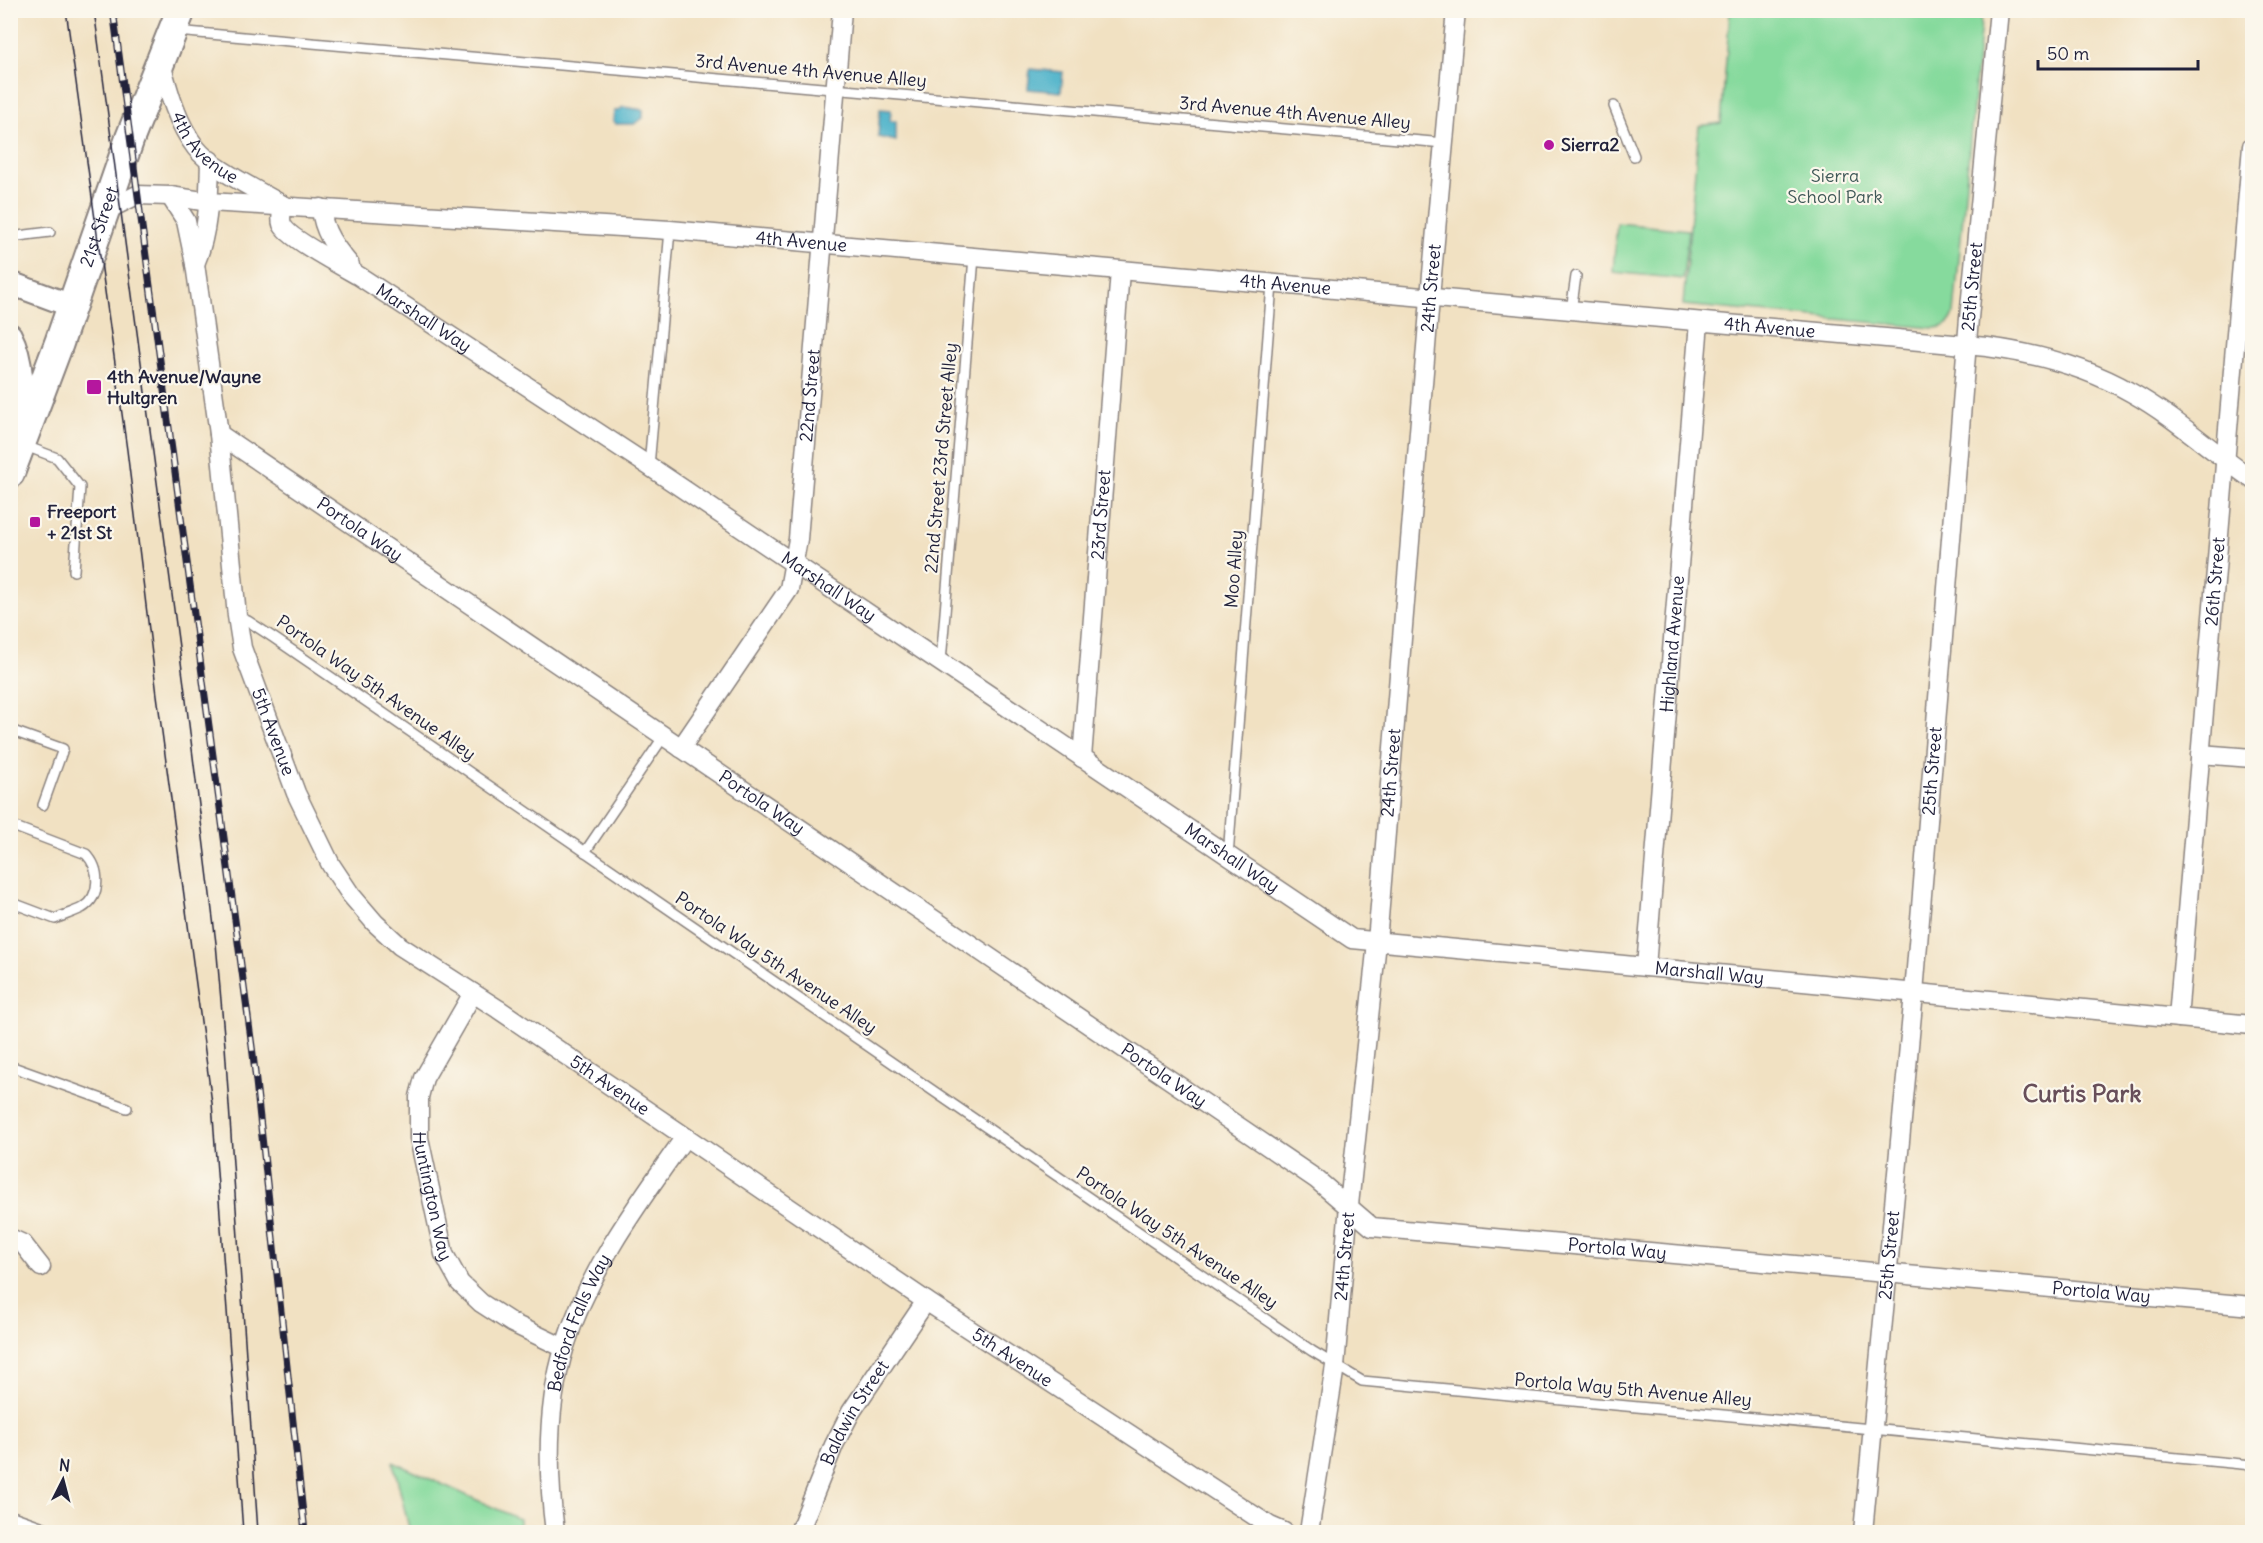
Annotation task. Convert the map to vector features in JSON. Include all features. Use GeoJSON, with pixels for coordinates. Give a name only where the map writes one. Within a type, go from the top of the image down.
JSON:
{"type":"FeatureCollection","features":[{"type":"Feature","properties":{"kind":"main road","name":"21st Street"},"geometry":{"type":"LineString","coordinates":[[10,473],[72,306],[130,138],[177,20]]}},
{"type":"Feature","properties":{"kind":"street","name":"22nd Street"},"geometry":{"type":"LineString","coordinates":[[681,748],[789,589],[798,539],[842,10]]}},
{"type":"Feature","properties":{"kind":"street","name":"24th Street"},"geometry":{"type":"LineString","coordinates":[[1309,1533],[1335,1366],[1349,1205],[1377,942],[1456,10]]}},
{"type":"Feature","properties":{"kind":"street","name":"25th Street"},"geometry":{"type":"LineString","coordinates":[[1863,1533],[1914,993],[1966,345],[1999,10]]}},
{"type":"Feature","properties":{"kind":"street","name":"4th Avenue"},"geometry":{"type":"LineString","coordinates":[[161,63],[173,106],[197,150],[282,205]]}},
{"type":"Feature","properties":{"kind":"street","name":"26th Street"},"geometry":{"type":"LineString","coordinates":[[2178,1018],[2225,461],[2247,266],[2253,146]]}},
{"type":"Feature","properties":{"kind":"street"},"geometry":{"type":"LineString","coordinates":[[195,264],[202,249],[209,202],[210,160]]}},
{"type":"Feature","properties":{"kind":"street","name":"4th Avenue"},"geometry":{"type":"LineString","coordinates":[[105,211],[137,195],[170,196],[209,202],[670,230],[1966,345],[2039,355],[2089,372],[2141,398],[2225,461],[2253,479]]}},
{"type":"Feature","properties":{"kind":"street"},"geometry":{"type":"LineString","coordinates":[[170,196],[186,221],[195,264],[219,434]]}},
{"type":"Feature","properties":{"kind":"street","name":"Marshall Way"},"geometry":{"type":"LineString","coordinates":[[282,205],[281,223],[286,231],[650,466],[1352,939],[2253,1026]]}},
{"type":"Feature","properties":{"kind":"street","name":"Marshall Way"},"geometry":{"type":"LineString","coordinates":[[321,208],[322,221],[333,244],[359,276]]}},
{"type":"Feature","properties":{"kind":"street","name":"23rd Street"},"geometry":{"type":"LineString","coordinates":[[1082,758],[1120,271]]}},
{"type":"Feature","properties":{"kind":"street"},"geometry":{"type":"LineString","coordinates":[[10,284],[72,306]]}},
{"type":"Feature","properties":{"kind":"street","name":"Highland Avenue"},"geometry":{"type":"LineString","coordinates":[[1646,967],[1699,322]]}},
{"type":"Feature","properties":{"kind":"street"},"geometry":{"type":"LineString","coordinates":[[10,335],[18,357],[22,413],[21,444]]}},
{"type":"Feature","properties":{"kind":"street","name":"5th Avenue"},"geometry":{"type":"LineString","coordinates":[[219,434],[242,648],[296,793],[331,865],[351,895],[384,931],[409,952],[473,993],[926,1301],[1284,1533]]}},
{"type":"Feature","properties":{"kind":"street","name":"Portola Way"},"geometry":{"type":"LineString","coordinates":[[219,434],[1316,1179],[1372,1227],[2253,1306]]}},
{"type":"Feature","properties":{"kind":"street"},"geometry":{"type":"LineString","coordinates":[[2200,753],[2253,758]]}},
{"type":"Feature","properties":{"kind":"street","name":"Huntington Way"},"geometry":{"type":"LineString","coordinates":[[473,993],[424,1078],[419,1096],[419,1138],[444,1254],[460,1283],[481,1303],[512,1323],[564,1348]]}},
{"type":"Feature","properties":{"kind":"street","name":"Bedford Falls Way"},"geometry":{"type":"LineString","coordinates":[[555,1533],[550,1481],[550,1436],[555,1391],[564,1348],[576,1314],[595,1274],[685,1137]]}},
{"type":"Feature","properties":{"kind":"street"},"geometry":{"type":"LineString","coordinates":[[10,1239],[23,1244],[41,1267]]}},
{"type":"Feature","properties":{"kind":"street","name":"Baldwin Street"},"geometry":{"type":"LineString","coordinates":[[799,1533],[834,1445],[851,1412],[926,1301]]}},
{"type":"Feature","properties":{"kind":"street"},"geometry":{"type":"LineString","coordinates":[[10,1520],[44,1533]]}},
{"type":"Feature","properties":{"kind":"lane","name":"3rd Avenue 4th Avenue Alley"},"geometry":{"type":"LineString","coordinates":[[177,20],[836,90],[1444,143]]}},
{"type":"Feature","properties":{"kind":"lane"},"geometry":{"type":"LineString","coordinates":[[1614,106],[1634,156]]}},
{"type":"Feature","properties":{"kind":"lane"},"geometry":{"type":"LineString","coordinates":[[650,466],[670,230]]}},
{"type":"Feature","properties":{"kind":"lane"},"geometry":{"type":"LineString","coordinates":[[10,237],[50,232]]}},
{"type":"Feature","properties":{"kind":"lane","name":"22nd Street 23rd Street Alley"},"geometry":{"type":"LineString","coordinates":[[941,662],[974,257]]}},
{"type":"Feature","properties":{"kind":"lane"},"geometry":{"type":"LineString","coordinates":[[1571,311],[1576,276]]}},
{"type":"Feature","properties":{"kind":"lane","name":"Moo Alley"},"geometry":{"type":"LineString","coordinates":[[1228,856],[1272,284]]}},
{"type":"Feature","properties":{"kind":"lane"},"geometry":{"type":"LineString","coordinates":[[10,393],[22,413]]}},
{"type":"Feature","properties":{"kind":"lane"},"geometry":{"type":"LineString","coordinates":[[21,444],[57,458],[80,487],[74,570]]}},
{"type":"Feature","properties":{"kind":"lane","name":"Portola Way 5th Avenue Alley"},"geometry":{"type":"LineString","coordinates":[[237,616],[257,627],[1335,1366],[1362,1381],[2253,1465]]}},
{"type":"Feature","properties":{"kind":"lane"},"geometry":{"type":"LineString","coordinates":[[10,730],[63,749],[43,805]]}},
{"type":"Feature","properties":{"kind":"lane"},"geometry":{"type":"LineString","coordinates":[[585,852],[664,736]]}},
{"type":"Feature","properties":{"kind":"lane"},"geometry":{"type":"LineString","coordinates":[[10,825],[86,854],[94,862],[98,877],[90,901],[83,907],[55,919],[10,902]]}},
{"type":"Feature","properties":{"kind":"lane"},"geometry":{"type":"LineString","coordinates":[[10,1066],[127,1108]]}},
{"type":"Feature","properties":{"kind":"green space","name":"Sierra School Park"},"geometry":{"type":"Polygon","coordinates":[[[1730,11],[1982,11],[1954,313],[1946,325],[1933,328],[1683,305],[1699,126],[1721,123],[1730,11]]]}},
{"type":"Feature","properties":{"kind":"green space"},"geometry":{"type":"Polygon","coordinates":[[[1617,223],[1688,230],[1683,279],[1613,272],[1617,223]]]}},
{"type":"Feature","properties":{"kind":"green space"},"geometry":{"type":"Polygon","coordinates":[[[393,1462],[519,1519],[519,1528],[509,1527],[509,1532],[410,1532],[393,1462]]]}},
{"type":"Feature","properties":{"kind":"water"},"geometry":{"type":"Polygon","coordinates":[[[1030,69],[1063,72],[1061,92],[1028,89],[1030,69]]]}},
{"type":"Feature","properties":{"kind":"water"},"geometry":{"type":"Polygon","coordinates":[[[623,107],[643,110],[643,118],[634,124],[616,124],[613,121],[614,111],[623,107]]]}},
{"type":"Feature","properties":{"kind":"water"},"geometry":{"type":"Polygon","coordinates":[[[880,109],[891,110],[890,121],[896,121],[896,141],[878,137],[880,109]]]}},
{"type":"Feature","properties":{"kind":"tram line"},"geometry":{"type":"LineString","coordinates":[[66,10],[127,450],[157,695],[212,1103],[243,1532]]}},
{"type":"Feature","properties":{"kind":"tram line"},"geometry":{"type":"LineString","coordinates":[[94,10],[185,692],[216,943],[258,1532]]}},
{"type":"Feature","properties":{"kind":"railway"},"geometry":{"type":"LineString","coordinates":[[113,10],[253,1054],[305,1532]]}},
{"type":"Feature","properties":{"kind":"place","name":"Sierra2"},"geometry":{"type":"Point","coordinates":[1549,145]}},
{"type":"Feature","properties":{"kind":"place","name":"4th Avenue/Wayne Hultgren"},"geometry":{"type":"Point","coordinates":[94,387]}},
{"type":"Feature","properties":{"kind":"place","name":"Freeport + 21st St"},"geometry":{"type":"Point","coordinates":[35,522]}},
{"type":"Feature","properties":{"kind":"district","name":"Curtis Park"},"geometry":{"type":"Point","coordinates":[2082,1094]}}]}
